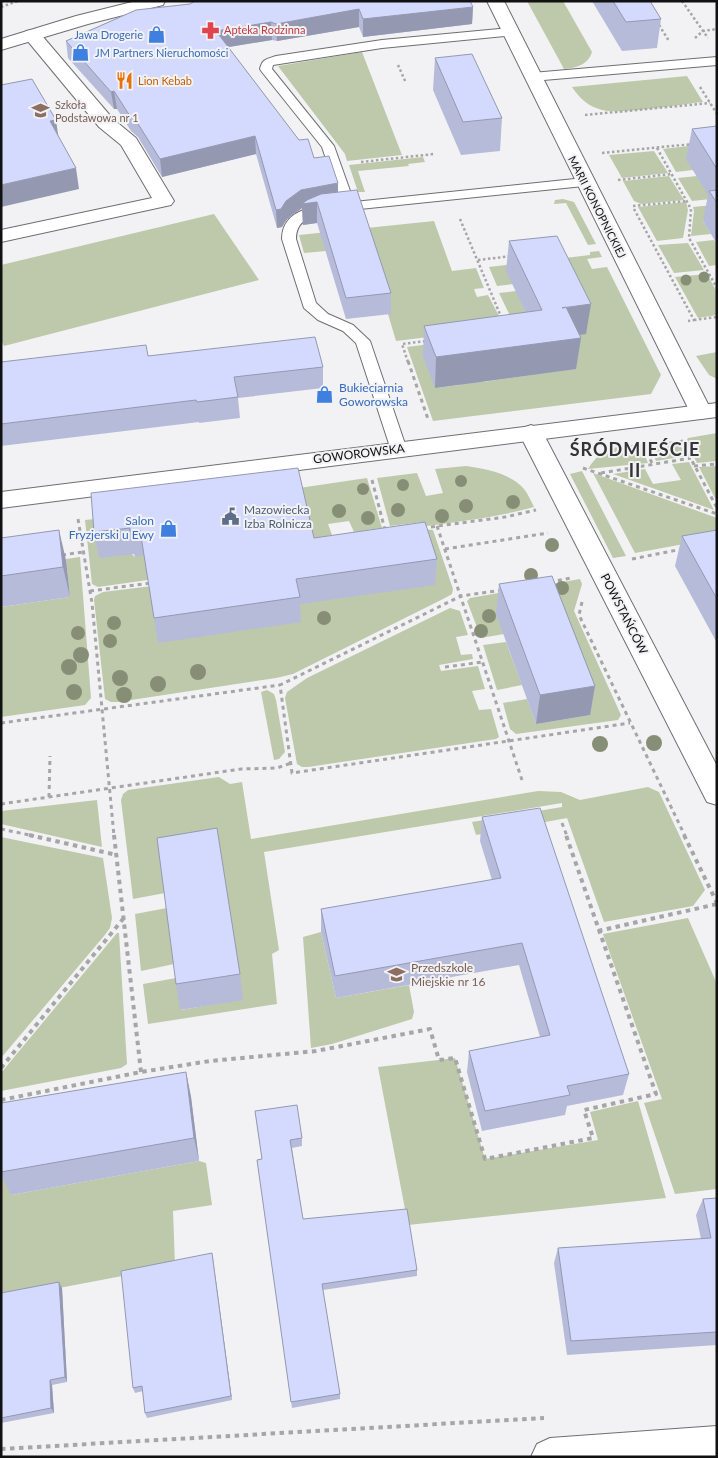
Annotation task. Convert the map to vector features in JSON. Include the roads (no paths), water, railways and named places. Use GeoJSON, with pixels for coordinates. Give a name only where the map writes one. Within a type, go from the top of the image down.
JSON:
{"type":"FeatureCollection","features":[{"type":"Feature","properties":{"kind":"street"},"geometry":{"type":"LineString","coordinates":[[1,45],[91,17],[157,1]]}},
{"type":"Feature","properties":{"kind":"street","name":"MARII KONOPNICKIEJ"},"geometry":{"type":"LineString","coordinates":[[495,1],[584,182],[709,412]]}},
{"type":"Feature","properties":{"kind":"street"},"geometry":{"type":"LineString","coordinates":[[1,236],[164,201],[129,142],[106,123],[32,35]]}},
{"type":"Feature","properties":{"kind":"street","name":"GOWOROWSKA"},"geometry":{"type":"LineString","coordinates":[[1,500],[709,412]]}},
{"type":"Feature","properties":{"kind":"street","name":"POWSTAŃCÓW"},"geometry":{"type":"LineString","coordinates":[[531,433],[717,794]]}},
{"type":"Feature","properties":{"kind":"street"},"geometry":{"type":"LineString","coordinates":[[567,1456],[717,1445]]}},
{"type":"Feature","properties":{"kind":"lane"},"geometry":{"type":"LineString","coordinates":[[349,206],[328,146],[266,69],[267,63],[382,44],[510,32]]}},
{"type":"Feature","properties":{"kind":"lane"},"geometry":{"type":"LineString","coordinates":[[532,77],[717,60]]}},
{"type":"Feature","properties":{"kind":"lane"},"geometry":{"type":"LineString","coordinates":[[399,450],[363,341],[348,328],[323,318],[308,305],[289,239],[291,226],[297,218],[305,213],[322,209],[584,182]]}},
{"type":"Feature","properties":{"kind":"place","name":"Apteka Rodzinna"},"geometry":{"type":"Point","coordinates":[210,30]}},
{"type":"Feature","properties":{"kind":"place","name":"Jawa Drogerie"},"geometry":{"type":"Point","coordinates":[157,35]}},
{"type":"Feature","properties":{"kind":"place","name":"JM Partners Nieruchomości"},"geometry":{"type":"Point","coordinates":[81,53]}},
{"type":"Feature","properties":{"kind":"place","name":"Lion Kebab"},"geometry":{"type":"Point","coordinates":[124,81]}},
{"type":"Feature","properties":{"kind":"place","name":"Szkoła Podstawowa nr 1"},"geometry":{"type":"Point","coordinates":[41,111]}},
{"type":"Feature","properties":{"kind":"place","name":"Bukieciarnia Goworowska"},"geometry":{"type":"Point","coordinates":[325,395]}},
{"type":"Feature","properties":{"kind":"place","name":"Mazowiecka Izba Rolnicza"},"geometry":{"type":"Point","coordinates":[230,517]}},
{"type":"Feature","properties":{"kind":"place","name":"Salon Fryzjerski u Ewy"},"geometry":{"type":"Point","coordinates":[168,528]}},
{"type":"Feature","properties":{"kind":"place","name":"Przedszkole Miejskie nr 16"},"geometry":{"type":"Point","coordinates":[397,975]}},
{"type":"Feature","properties":{"kind":"district","name":"ŚRÓDMIEŚCIE II"},"geometry":{"type":"Point","coordinates":[635,460]}}]}
